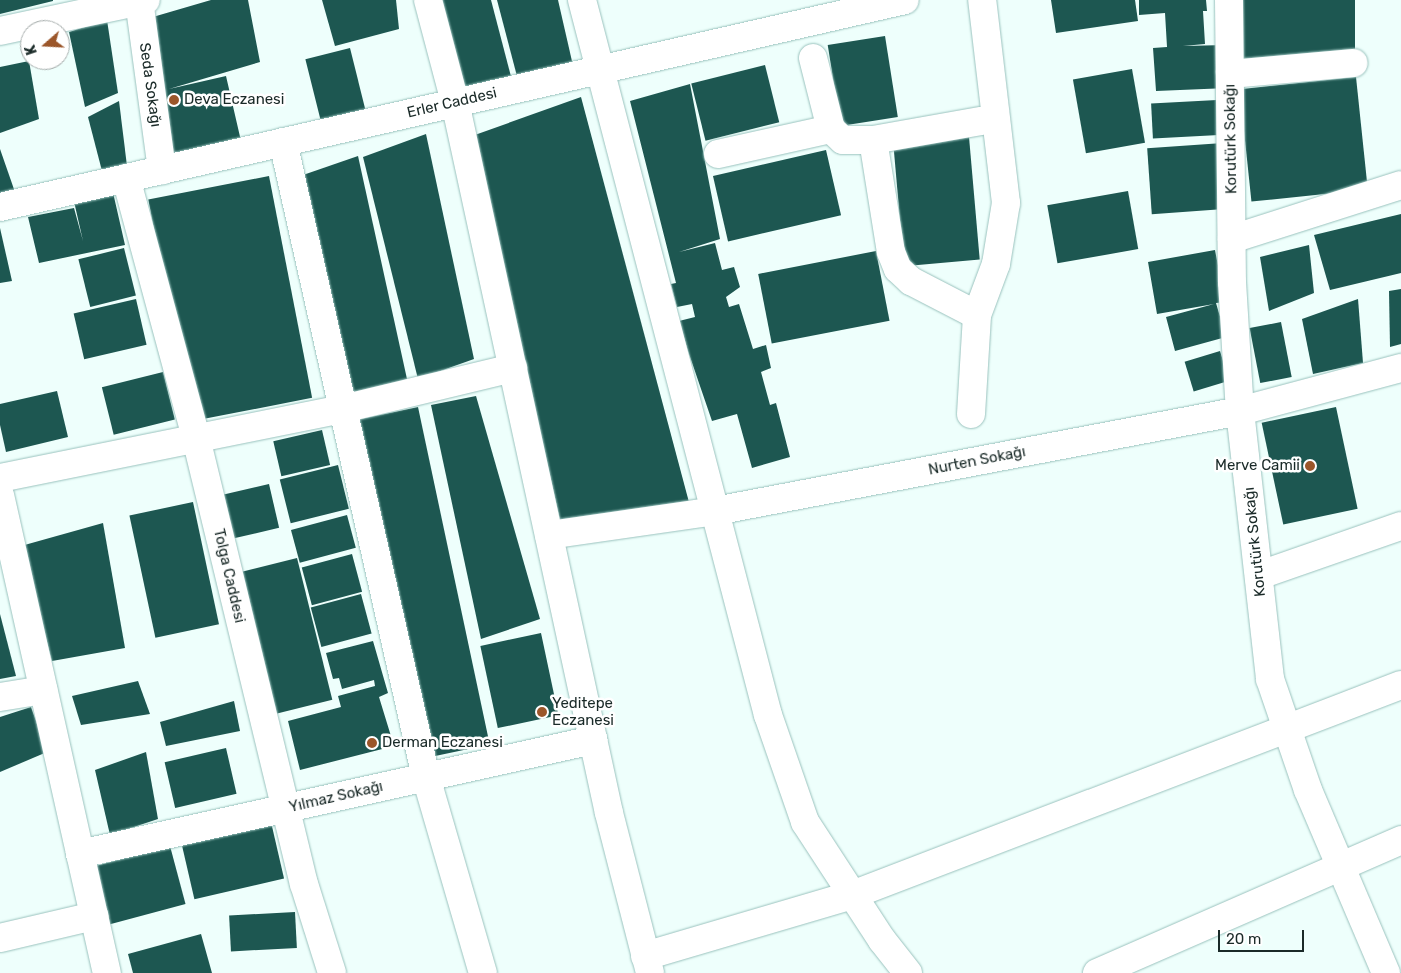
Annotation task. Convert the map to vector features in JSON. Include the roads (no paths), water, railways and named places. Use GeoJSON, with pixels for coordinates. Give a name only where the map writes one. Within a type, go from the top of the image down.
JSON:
{"type":"FeatureCollection","features":[{"type":"Feature","properties":{"kind":"street"},"geometry":{"type":"LineString","coordinates":[[428,0],[455,102],[593,740],[648,964],[852,895],[1287,731],[1401,685]]}},
{"type":"Feature","properties":{"kind":"street"},"geometry":{"type":"LineString","coordinates":[[582,0],[768,716],[805,822],[852,895],[908,973]]}},
{"type":"Feature","properties":{"kind":"street","name":"Erler Caddesi"},"geometry":{"type":"LineString","coordinates":[[0,207],[905,0]]}},
{"type":"Feature","properties":{"kind":"street"},"geometry":{"type":"LineString","coordinates":[[971,414],[978,315],[996,264],[1006,203],[982,0]]}},
{"type":"Feature","properties":{"kind":"street","name":"Korutürk Sokağı"},"geometry":{"type":"LineString","coordinates":[[1229,0],[1232,282],[1240,411],[1260,575],[1270,679],[1287,731],[1341,869],[1386,973]]}},
{"type":"Feature","properties":{"kind":"street"},"geometry":{"type":"LineString","coordinates":[[0,31],[141,1]]}},
{"type":"Feature","properties":{"kind":"street","name":"Seda Sokağı"},"geometry":{"type":"LineString","coordinates":[[141,1],[162,170]]}},
{"type":"Feature","properties":{"kind":"street"},"geometry":{"type":"LineString","coordinates":[[813,58],[830,129],[843,140],[873,140],[981,121]]}},
{"type":"Feature","properties":{"kind":"street"},"geometry":{"type":"LineString","coordinates":[[1230,74],[1354,63]]}},
{"type":"Feature","properties":{"kind":"street"},"geometry":{"type":"LineString","coordinates":[[718,154],[830,129]]}},
{"type":"Feature","properties":{"kind":"street"},"geometry":{"type":"LineString","coordinates":[[873,140],[891,252],[898,269],[911,281],[978,315]]}},
{"type":"Feature","properties":{"kind":"street"},"geometry":{"type":"LineString","coordinates":[[283,142],[426,777],[483,973]]}},
{"type":"Feature","properties":{"kind":"street","name":"Tolga Caddesi"},"geometry":{"type":"LineString","coordinates":[[126,178],[196,438],[304,884],[332,973]]}},
{"type":"Feature","properties":{"kind":"street"},"geometry":{"type":"LineString","coordinates":[[1232,239],[1401,185]]}},
{"type":"Feature","properties":{"kind":"street"},"geometry":{"type":"LineString","coordinates":[[0,478],[342,409],[513,368]]}},
{"type":"Feature","properties":{"kind":"street","name":"Nurten Sokağı"},"geometry":{"type":"LineString","coordinates":[[549,535],[715,511],[1240,411],[1401,368]]}},
{"type":"Feature","properties":{"kind":"street"},"geometry":{"type":"LineString","coordinates":[[0,496],[107,973]]}},
{"type":"Feature","properties":{"kind":"street"},"geometry":{"type":"LineString","coordinates":[[1260,575],[1401,526]]}},
{"type":"Feature","properties":{"kind":"street"},"geometry":{"type":"LineString","coordinates":[[0,697],[43,690]]}},
{"type":"Feature","properties":{"kind":"street","name":"Yılmaz Sokağı"},"geometry":{"type":"LineString","coordinates":[[80,854],[593,740]]}},
{"type":"Feature","properties":{"kind":"street"},"geometry":{"type":"LineString","coordinates":[[1097,973],[1341,869],[1401,840]]}},
{"type":"Feature","properties":{"kind":"street"},"geometry":{"type":"LineString","coordinates":[[0,938],[94,916]]}},
{"type":"Feature","properties":{"kind":"place","name":"Deva Eczanesi"},"geometry":{"type":"Point","coordinates":[174,100]}},
{"type":"Feature","properties":{"kind":"place","name":"Merve Camii"},"geometry":{"type":"Point","coordinates":[1310,466]}},
{"type":"Feature","properties":{"kind":"place","name":"Yeditepe Eczanesi"},"geometry":{"type":"Point","coordinates":[542,712]}},
{"type":"Feature","properties":{"kind":"place","name":"Derman Eczanesi"},"geometry":{"type":"Point","coordinates":[372,743]}}]}
